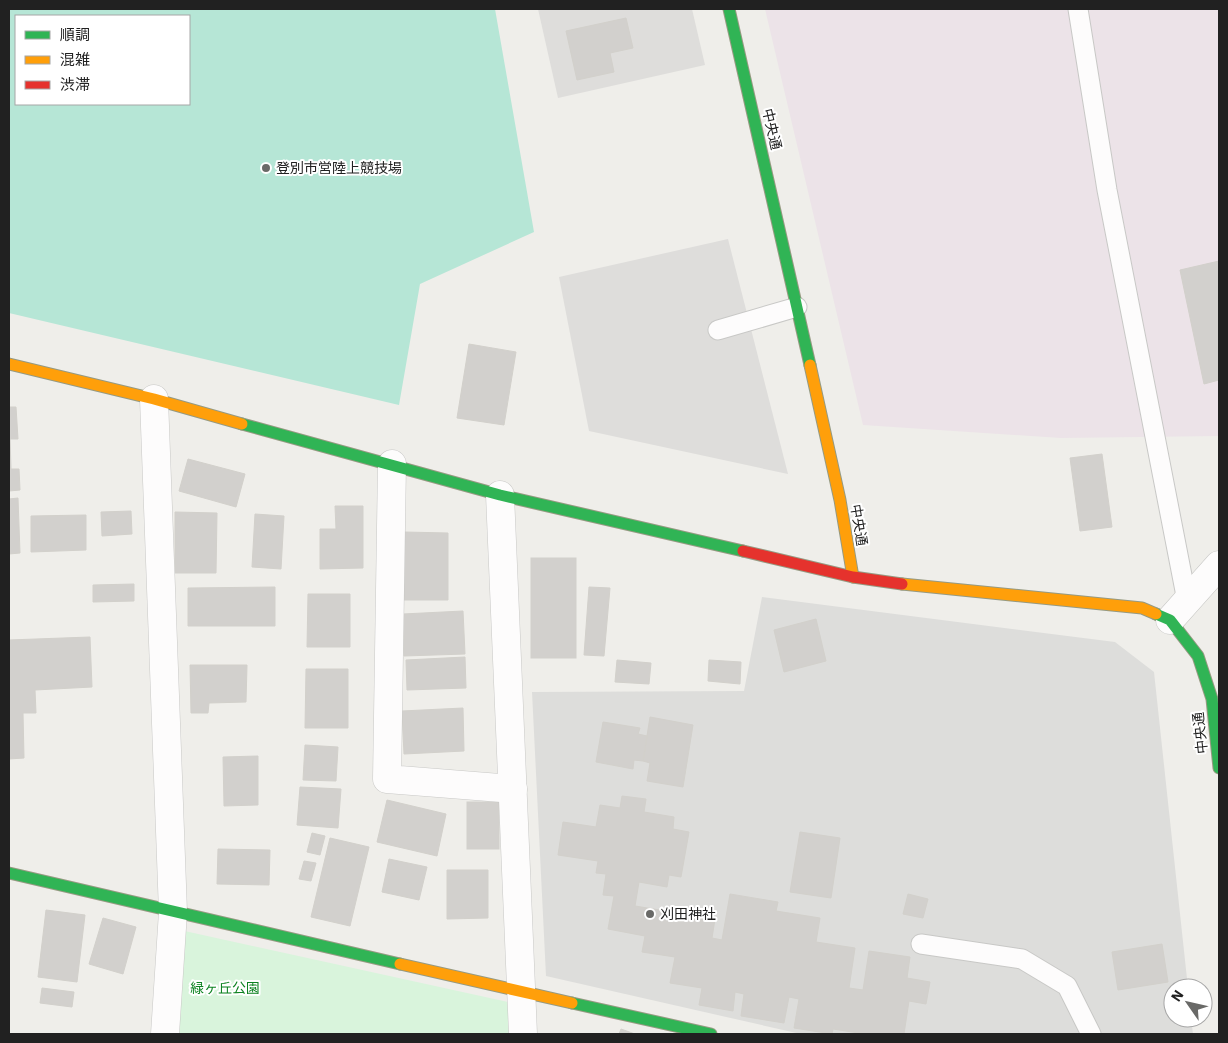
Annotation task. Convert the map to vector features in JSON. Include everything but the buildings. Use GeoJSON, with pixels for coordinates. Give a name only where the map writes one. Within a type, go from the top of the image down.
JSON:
{"type":"FeatureCollection","features":[{"type":"Feature","properties":{"kind":"street","name":"中央通"},"geometry":{"type":"LineString","coordinates":[[729,9],[840,500],[852,577],[1178,611],[1198,656],[1212,699],[1219,768]]}},
{"type":"Feature","properties":{"kind":"street"},"geometry":{"type":"LineString","coordinates":[[9,364],[154,399],[500,495],[852,577]]}},
{"type":"Feature","properties":{"kind":"street"},"geometry":{"type":"LineString","coordinates":[[154,399],[173,912],[165,1034]]}},
{"type":"Feature","properties":{"kind":"street"},"geometry":{"type":"LineString","coordinates":[[392,464],[387,779],[513,789]]}},
{"type":"Feature","properties":{"kind":"street"},"geometry":{"type":"LineString","coordinates":[[500,495],[523,1034]]}},
{"type":"Feature","properties":{"kind":"street"},"geometry":{"type":"LineString","coordinates":[[1178,611],[1219,565]]}},
{"type":"Feature","properties":{"kind":"street"},"geometry":{"type":"LineString","coordinates":[[9,873],[711,1034]]}},
{"type":"Feature","properties":{"kind":"lane"},"geometry":{"type":"LineString","coordinates":[[1078,9],[1178,611]]}},
{"type":"Feature","properties":{"kind":"lane"},"geometry":{"type":"LineString","coordinates":[[718,330],[797,307]]}},
{"type":"Feature","properties":{"kind":"lane"},"geometry":{"type":"LineString","coordinates":[[921,944],[1022,959],[1066,986],[1091,1034]]}},
{"type":"Feature","properties":{"kind":"shaded area"},"geometry":{"type":"Polygon","coordinates":[[[538,9],[692,9],[705,65],[558,98],[538,9]]]}},
{"type":"Feature","properties":{"kind":"shaded area"},"geometry":{"type":"Polygon","coordinates":[[[765,9],[1219,9],[1219,436],[1061,438],[863,425],[765,9]]]}},
{"type":"Feature","properties":{"kind":"shaded area"},"geometry":{"type":"Polygon","coordinates":[[[728,239],[788,474],[589,431],[559,277],[728,239]]]}},
{"type":"Feature","properties":{"kind":"shaded area"},"geometry":{"type":"Polygon","coordinates":[[[762,597],[1115,642],[1154,672],[1187,978],[1163,978],[1163,1028],[1192,1028],[1193,1034],[801,1034],[546,976],[532,692],[744,691],[762,597]]]}},
{"type":"Feature","properties":{"kind":"green space","name":"登別市営陸上競技場"},"geometry":{"type":"Polygon","coordinates":[[[9,9],[495,9],[534,232],[420,284],[399,405],[9,313],[9,9]]]}},
{"type":"Feature","properties":{"kind":"green space","name":"緑ヶ丘公園"},"geometry":{"type":"Polygon","coordinates":[[[180,930],[508,1002],[510,1034],[176,1034],[180,930]]]}},
{"type":"Feature","properties":{"kind":"traffic: fast"},"geometry":{"type":"LineString","coordinates":[[729,9],[810,365]]}},
{"type":"Feature","properties":{"kind":"traffic: fast"},"geometry":{"type":"LineString","coordinates":[[242,424],[500,495],[743,551]]}},
{"type":"Feature","properties":{"kind":"traffic: fast"},"geometry":{"type":"LineString","coordinates":[[1156,614],[1170,620],[1198,656],[1212,699],[1219,768]]}},
{"type":"Feature","properties":{"kind":"traffic: fast"},"geometry":{"type":"LineString","coordinates":[[9,873],[400,964]]}},
{"type":"Feature","properties":{"kind":"traffic: fast"},"geometry":{"type":"LineString","coordinates":[[572,1003],[711,1034]]}},
{"type":"Feature","properties":{"kind":"traffic: slow"},"geometry":{"type":"LineString","coordinates":[[9,364],[154,399],[242,424]]}},
{"type":"Feature","properties":{"kind":"traffic: slow"},"geometry":{"type":"LineString","coordinates":[[810,365],[840,500],[853,577]]}},
{"type":"Feature","properties":{"kind":"traffic: slow"},"geometry":{"type":"LineString","coordinates":[[902,584],[1142,608],[1156,614]]}},
{"type":"Feature","properties":{"kind":"traffic: slow"},"geometry":{"type":"LineString","coordinates":[[400,964],[572,1003]]}},
{"type":"Feature","properties":{"kind":"traffic: jam"},"geometry":{"type":"LineString","coordinates":[[743,551],[853,577],[902,584]]}},
{"type":"Feature","properties":{"kind":"place","name":"登別市営陸上競技場"},"geometry":{"type":"Point","coordinates":[266,168]}},
{"type":"Feature","properties":{"kind":"place","name":"刈田神社"},"geometry":{"type":"Point","coordinates":[650,914]}}]}
